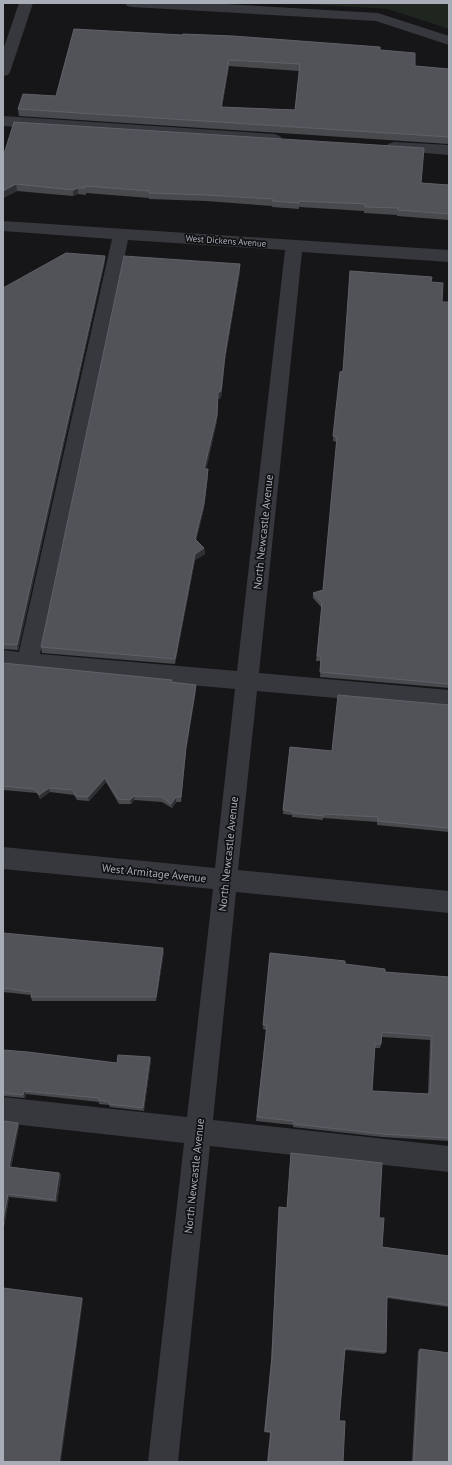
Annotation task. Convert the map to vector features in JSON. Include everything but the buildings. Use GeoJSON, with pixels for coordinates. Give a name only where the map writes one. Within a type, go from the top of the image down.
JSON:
{"type":"FeatureCollection","features":[{"type":"Feature","properties":{"kind":"street"},"geometry":{"type":"LineString","coordinates":[[3,72],[26,3]]}},
{"type":"Feature","properties":{"kind":"street"},"geometry":{"type":"LineString","coordinates":[[132,3],[378,17],[449,41]]}},
{"type":"Feature","properties":{"kind":"street"},"geometry":{"type":"LineString","coordinates":[[3,121],[290,140]]}},
{"type":"Feature","properties":{"kind":"street"},"geometry":{"type":"LineString","coordinates":[[377,146],[449,150]]}},
{"type":"Feature","properties":{"kind":"street","name":"West Dickens Avenue"},"geometry":{"type":"LineString","coordinates":[[3,226],[449,256]]}},
{"type":"Feature","properties":{"kind":"street"},"geometry":{"type":"LineString","coordinates":[[28,661],[121,234]]}},
{"type":"Feature","properties":{"kind":"street","name":"North Newcastle Avenue"},"geometry":{"type":"LineString","coordinates":[[163,1462],[294,245]]}},
{"type":"Feature","properties":{"kind":"street"},"geometry":{"type":"LineString","coordinates":[[3,659],[449,699]]}},
{"type":"Feature","properties":{"kind":"street","name":"West Armitage Avenue"},"geometry":{"type":"LineString","coordinates":[[3,858],[449,902]]}},
{"type":"Feature","properties":{"kind":"street"},"geometry":{"type":"LineString","coordinates":[[3,1110],[449,1159]]}},
{"type":"Feature","properties":{"kind":"shaded area"},"geometry":{"type":"Polygon","coordinates":[[[287,3],[449,3],[449,29],[388,9],[287,3]]]}}]}
